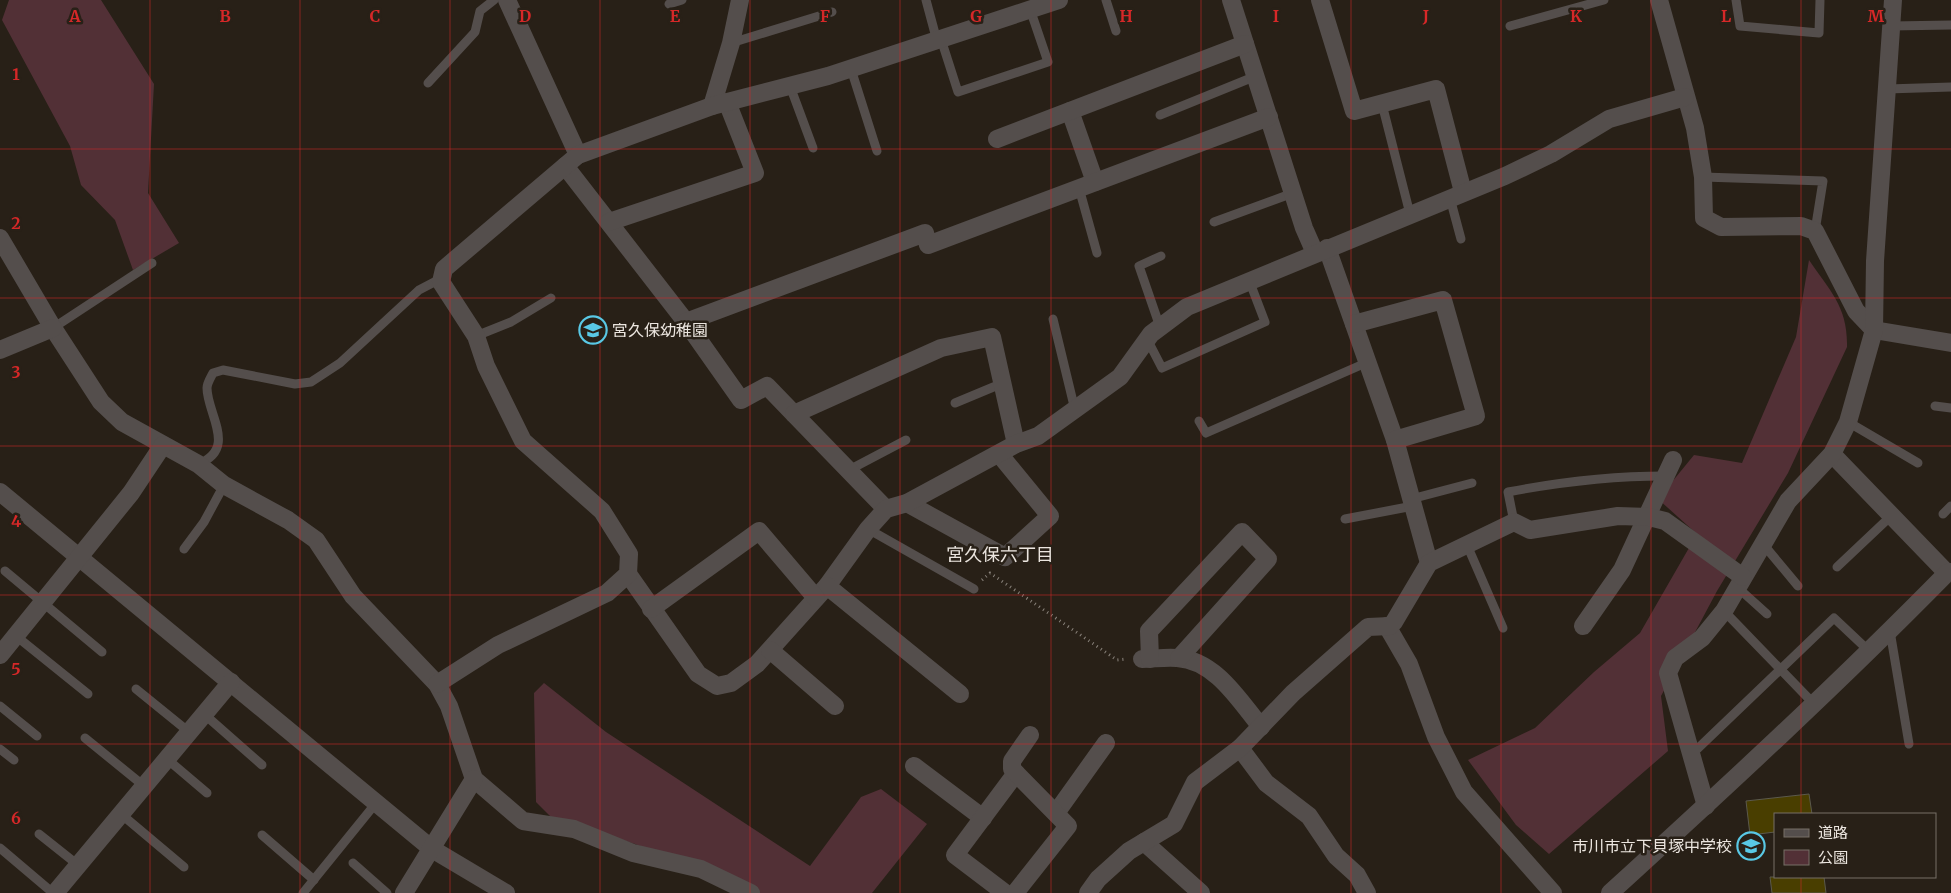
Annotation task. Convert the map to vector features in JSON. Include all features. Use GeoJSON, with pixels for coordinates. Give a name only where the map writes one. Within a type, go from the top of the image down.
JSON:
{"type":"FeatureCollection","features":[{"type":"Feature","properties":{"kind":"street"},"geometry":{"type":"LineString","coordinates":[[507,0],[572,160],[609,222],[686,322],[741,400],[767,386],[886,509]]}},
{"type":"Feature","properties":{"kind":"street"},"geometry":{"type":"LineString","coordinates":[[609,222],[755,174],[719,104],[740,0]]}},
{"type":"Feature","properties":{"kind":"street"},"geometry":{"type":"LineString","coordinates":[[1059,0],[850,68],[719,104],[572,160],[444,269],[442,282],[476,336],[486,366],[522,440],[602,511],[629,554],[628,574],[698,674],[717,686],[731,683],[757,664],[822,592],[868,529],[886,509],[907,502],[1000,455],[1016,444],[1038,436],[1120,377],[1154,333],[1187,307],[1505,176],[1551,154],[1609,119],[1685,97]]}},
{"type":"Feature","properties":{"kind":"street"},"geometry":{"type":"LineString","coordinates":[[1231,0],[1293,193],[1354,324],[1368,362],[1395,440],[1429,563]]}},
{"type":"Feature","properties":{"kind":"street"},"geometry":{"type":"LineString","coordinates":[[1320,0],[1354,111],[1436,89],[1456,195]]}},
{"type":"Feature","properties":{"kind":"street"},"geometry":{"type":"LineString","coordinates":[[1659,0],[1695,128],[1703,177],[1704,218],[1721,227],[1801,226],[1815,231],[1856,311],[1874,330],[1951,343]]}},
{"type":"Feature","properties":{"kind":"street"},"geometry":{"type":"LineString","coordinates":[[1706,806],[1668,673],[1675,658],[1702,638],[1724,611],[1788,502],[1832,454],[1848,422],[1874,330],[1875,261],[1893,0]]}},
{"type":"Feature","properties":{"kind":"street"},"geometry":{"type":"LineString","coordinates":[[997,138],[1246,44]]}},
{"type":"Feature","properties":{"kind":"street"},"geometry":{"type":"LineString","coordinates":[[1070,111],[1087,185]]}},
{"type":"Feature","properties":{"kind":"street"},"geometry":{"type":"LineString","coordinates":[[686,322],[925,234],[928,245],[1269,117]]}},
{"type":"Feature","properties":{"kind":"street"},"geometry":{"type":"LineString","coordinates":[[0,238],[53,328],[101,402],[122,422],[198,464],[224,485],[288,520],[316,540],[353,596],[437,684],[449,706],[474,779],[523,821],[574,829],[633,853],[701,869],[751,893]]}},
{"type":"Feature","properties":{"kind":"street"},"geometry":{"type":"LineString","coordinates":[[1354,324],[1443,300],[1476,416],[1395,440]]}},
{"type":"Feature","properties":{"kind":"street"},"geometry":{"type":"LineString","coordinates":[[0,350],[53,328]]}},
{"type":"Feature","properties":{"kind":"street"},"geometry":{"type":"LineString","coordinates":[[794,414],[941,348],[992,337],[1016,444]]}},
{"type":"Feature","properties":{"kind":"street"},"geometry":{"type":"LineString","coordinates":[[0,655],[131,493],[163,445]]}},
{"type":"Feature","properties":{"kind":"street"},"geometry":{"type":"LineString","coordinates":[[1610,893],[1706,806],[1890,632],[1949,573],[1832,454]]}},
{"type":"Feature","properties":{"kind":"street"},"geometry":{"type":"LineString","coordinates":[[907,502],[1005,557],[1050,516],[1000,455]]}},
{"type":"Feature","properties":{"kind":"street"},"geometry":{"type":"LineString","coordinates":[[1583,626],[1622,570],[1673,460]]}},
{"type":"Feature","properties":{"kind":"street"},"geometry":{"type":"LineString","coordinates":[[0,492],[432,849],[506,893]]}},
{"type":"Feature","properties":{"kind":"street"},"geometry":{"type":"LineString","coordinates":[[1088,893],[1098,879],[1122,856],[1174,824],[1195,782],[1240,748],[1293,693],[1368,627],[1386,626],[1394,622],[1429,563],[1514,522],[1530,530],[1618,516],[1646,516],[1665,521],[1740,582]]}},
{"type":"Feature","properties":{"kind":"street"},"geometry":{"type":"LineString","coordinates":[[651,609],[759,531],[822,592],[960,694]]}},
{"type":"Feature","properties":{"kind":"street"},"geometry":{"type":"LineString","coordinates":[[1179,658],[1268,559],[1242,532],[1149,631],[1146,659],[1179,658],[1203,665],[1219,677],[1261,727]]}},
{"type":"Feature","properties":{"kind":"street"},"geometry":{"type":"LineString","coordinates":[[437,684],[498,645],[607,593],[628,574]]}},
{"type":"Feature","properties":{"kind":"street"},"geometry":{"type":"LineString","coordinates":[[1386,626],[1409,664],[1436,737],[1464,792],[1552,893]]}},
{"type":"Feature","properties":{"kind":"street"},"geometry":{"type":"LineString","coordinates":[[770,650],[835,706]]}},
{"type":"Feature","properties":{"kind":"street"},"geometry":{"type":"LineString","coordinates":[[54,893],[231,682]]}},
{"type":"Feature","properties":{"kind":"street"},"geometry":{"type":"LineString","coordinates":[[1015,893],[1068,826],[1012,770],[1012,761],[1030,735]]}},
{"type":"Feature","properties":{"kind":"street"},"geometry":{"type":"LineString","coordinates":[[1056,813],[1106,743]]}},
{"type":"Feature","properties":{"kind":"street"},"geometry":{"type":"LineString","coordinates":[[1240,748],[1266,783],[1309,816],[1336,856],[1357,875],[1366,893]]}},
{"type":"Feature","properties":{"kind":"street"},"geometry":{"type":"LineString","coordinates":[[914,766],[983,818]]}},
{"type":"Feature","properties":{"kind":"street"},"geometry":{"type":"LineString","coordinates":[[1005,893],[955,855],[1016,773]]}},
{"type":"Feature","properties":{"kind":"street"},"geometry":{"type":"LineString","coordinates":[[404,893],[474,779]]}},
{"type":"Feature","properties":{"kind":"street"},"geometry":{"type":"LineString","coordinates":[[1144,842],[1201,893]]}},
{"type":"Feature","properties":{"kind":"lane"},"geometry":{"type":"LineString","coordinates":[[428,83],[475,32],[480,11],[494,0]]}},
{"type":"Feature","properties":{"kind":"lane"},"geometry":{"type":"LineString","coordinates":[[669,4],[682,0]]}},
{"type":"Feature","properties":{"kind":"lane"},"geometry":{"type":"LineString","coordinates":[[926,0],[958,92],[1048,62],[1030,10]]}},
{"type":"Feature","properties":{"kind":"lane"},"geometry":{"type":"LineString","coordinates":[[1106,0],[1116,31]]}},
{"type":"Feature","properties":{"kind":"lane"},"geometry":{"type":"LineString","coordinates":[[1510,26],[1604,0]]}},
{"type":"Feature","properties":{"kind":"lane"},"geometry":{"type":"LineString","coordinates":[[1736,0],[1740,26],[1819,33],[1820,0]]}},
{"type":"Feature","properties":{"kind":"lane"},"geometry":{"type":"LineString","coordinates":[[731,43],[832,12]]}},
{"type":"Feature","properties":{"kind":"lane"},"geometry":{"type":"LineString","coordinates":[[1891,26],[1951,25]]}},
{"type":"Feature","properties":{"kind":"lane"},"geometry":{"type":"LineString","coordinates":[[850,68],[877,151]]}},
{"type":"Feature","properties":{"kind":"lane"},"geometry":{"type":"LineString","coordinates":[[1160,115],[1256,76]]}},
{"type":"Feature","properties":{"kind":"lane"},"geometry":{"type":"LineString","coordinates":[[790,86],[813,148]]}},
{"type":"Feature","properties":{"kind":"lane"},"geometry":{"type":"LineString","coordinates":[[1887,89],[1951,87]]}},
{"type":"Feature","properties":{"kind":"lane"},"geometry":{"type":"LineString","coordinates":[[1382,104],[1410,214]]}},
{"type":"Feature","properties":{"kind":"lane"},"geometry":{"type":"LineString","coordinates":[[1703,177],[1823,181],[1815,231]]}},
{"type":"Feature","properties":{"kind":"lane"},"geometry":{"type":"LineString","coordinates":[[1087,185],[1097,253]]}},
{"type":"Feature","properties":{"kind":"lane"},"geometry":{"type":"LineString","coordinates":[[1214,222],[1293,193]]}},
{"type":"Feature","properties":{"kind":"lane"},"geometry":{"type":"LineString","coordinates":[[1456,195],[1461,239]]}},
{"type":"Feature","properties":{"kind":"lane"},"geometry":{"type":"LineString","coordinates":[[1162,256],[1140,266],[1162,368],[1265,322],[1249,280]]}},
{"type":"Feature","properties":{"kind":"lane"},"geometry":{"type":"LineString","coordinates":[[53,328],[152,263]]}},
{"type":"Feature","properties":{"kind":"lane"},"geometry":{"type":"LineString","coordinates":[[198,464],[208,460],[216,452],[218,440],[206,387],[213,373],[223,370],[296,384],[311,382],[340,362],[419,290],[442,278]]}},
{"type":"Feature","properties":{"kind":"lane"},"geometry":{"type":"LineString","coordinates":[[476,336],[511,322],[551,298]]}},
{"type":"Feature","properties":{"kind":"lane"},"geometry":{"type":"LineString","coordinates":[[1053,319],[1075,410]]}},
{"type":"Feature","properties":{"kind":"lane"},"geometry":{"type":"LineString","coordinates":[[1199,421],[1206,433],[1368,362]]}},
{"type":"Feature","properties":{"kind":"lane"},"geometry":{"type":"LineString","coordinates":[[955,403],[1003,383]]}},
{"type":"Feature","properties":{"kind":"lane"},"geometry":{"type":"LineString","coordinates":[[1935,406],[1951,408]]}},
{"type":"Feature","properties":{"kind":"lane"},"geometry":{"type":"LineString","coordinates":[[1848,422],[1918,463]]}},
{"type":"Feature","properties":{"kind":"lane"},"geometry":{"type":"LineString","coordinates":[[848,470],[906,440]]}},
{"type":"Feature","properties":{"kind":"lane"},"geometry":{"type":"LineString","coordinates":[[1514,522],[1508,492],[1564,482],[1629,476],[1665,476]]}},
{"type":"Feature","properties":{"kind":"lane"},"geometry":{"type":"LineString","coordinates":[[1345,519],[1412,503],[1472,483]]}},
{"type":"Feature","properties":{"kind":"lane"},"geometry":{"type":"LineString","coordinates":[[184,549],[204,522],[224,485]]}},
{"type":"Feature","properties":{"kind":"lane"},"geometry":{"type":"LineString","coordinates":[[1943,514],[1951,506]]}},
{"type":"Feature","properties":{"kind":"lane"},"geometry":{"type":"LineString","coordinates":[[1837,567],[1891,516]]}},
{"type":"Feature","properties":{"kind":"lane"},"geometry":{"type":"LineString","coordinates":[[868,529],[974,589]]}},
{"type":"Feature","properties":{"kind":"lane"},"geometry":{"type":"LineString","coordinates":[[1763,544],[1798,586]]}},
{"type":"Feature","properties":{"kind":"lane"},"geometry":{"type":"LineString","coordinates":[[1467,545],[1504,628]]}},
{"type":"Feature","properties":{"kind":"lane"},"geometry":{"type":"LineString","coordinates":[[5,570],[42,604],[102,652]]}},
{"type":"Feature","properties":{"kind":"lane"},"geometry":{"type":"LineString","coordinates":[[1740,582],[1767,614]]}},
{"type":"Feature","properties":{"kind":"lane"},"geometry":{"type":"LineString","coordinates":[[1724,611],[1814,704]]}},
{"type":"Feature","properties":{"kind":"lane"},"geometry":{"type":"LineString","coordinates":[[1691,754],[1782,670],[1834,618],[1868,651]]}},
{"type":"Feature","properties":{"kind":"lane"},"geometry":{"type":"LineString","coordinates":[[1890,632],[1909,744]]}},
{"type":"Feature","properties":{"kind":"lane"},"geometry":{"type":"LineString","coordinates":[[16,636],[88,694]]}},
{"type":"Feature","properties":{"kind":"lane"},"geometry":{"type":"LineString","coordinates":[[136,689],[189,732]]}},
{"type":"Feature","properties":{"kind":"lane"},"geometry":{"type":"LineString","coordinates":[[0,706],[37,736]]}},
{"type":"Feature","properties":{"kind":"lane"},"geometry":{"type":"LineString","coordinates":[[204,714],[262,765]]}},
{"type":"Feature","properties":{"kind":"lane"},"geometry":{"type":"LineString","coordinates":[[85,738],[144,786]]}},
{"type":"Feature","properties":{"kind":"lane"},"geometry":{"type":"LineString","coordinates":[[0,748],[14,760]]}},
{"type":"Feature","properties":{"kind":"lane"},"geometry":{"type":"LineString","coordinates":[[167,759],[207,793]]}},
{"type":"Feature","properties":{"kind":"lane"},"geometry":{"type":"LineString","coordinates":[[303,893],[376,803]]}},
{"type":"Feature","properties":{"kind":"lane"},"geometry":{"type":"LineString","coordinates":[[121,814],[184,867]]}},
{"type":"Feature","properties":{"kind":"lane"},"geometry":{"type":"LineString","coordinates":[[39,834],[78,865]]}},
{"type":"Feature","properties":{"kind":"lane"},"geometry":{"type":"LineString","coordinates":[[262,835],[314,880]]}},
{"type":"Feature","properties":{"kind":"lane"},"geometry":{"type":"LineString","coordinates":[[0,848],[54,893]]}},
{"type":"Feature","properties":{"kind":"lane"},"geometry":{"type":"LineString","coordinates":[[353,863],[387,893]]}},
{"type":"Feature","properties":{"kind":"path"},"geometry":{"type":"LineString","coordinates":[[974,589],[990,573],[1117,660],[1146,659]]}},
{"type":"Feature","properties":{"kind":"green space"},"geometry":{"type":"Polygon","coordinates":[[[9,0],[101,0],[154,84],[148,193],[179,243],[133,270],[115,220],[81,185],[70,146],[2,20],[9,0]]]}},
{"type":"Feature","properties":{"kind":"green space"},"geometry":{"type":"Polygon","coordinates":[[[1809,260],[1831,291],[1841,310],[1847,333],[1847,347],[1788,473],[1717,591],[1661,696],[1668,751],[1549,854],[1516,825],[1468,760],[1535,728],[1594,672],[1640,633],[1697,534],[1658,499],[1694,455],[1742,463],[1796,337],[1809,260]]]}},
{"type":"Feature","properties":{"kind":"green space"},"geometry":{"type":"Polygon","coordinates":[[[544,683],[606,732],[810,866],[861,797],[881,789],[927,824],[872,893],[760,893],[750,887],[635,844],[551,817],[536,802],[534,693],[544,683]]]}},
{"type":"Feature","properties":{"kind":"building"},"geometry":{"type":"Polygon","coordinates":[[[1809,794],[1812,813],[1774,813],[1774,832],[1750,835],[1746,801],[1809,794]]]}},
{"type":"Feature","properties":{"kind":"building"},"geometry":{"type":"Polygon","coordinates":[[[1770,877],[1824,878],[1826,893],[1772,893],[1770,877]]]}},
{"type":"Feature","properties":{"kind":"place","name":"宮久保幼稚園"},"geometry":{"type":"Point","coordinates":[593,330]}},
{"type":"Feature","properties":{"kind":"place","name":"市川市立下貝塚中学校"},"geometry":{"type":"Point","coordinates":[1751,846]}},
{"type":"Feature","properties":{"kind":"district","name":"宮久保六丁目"},"geometry":{"type":"Point","coordinates":[1000,554]}}]}
